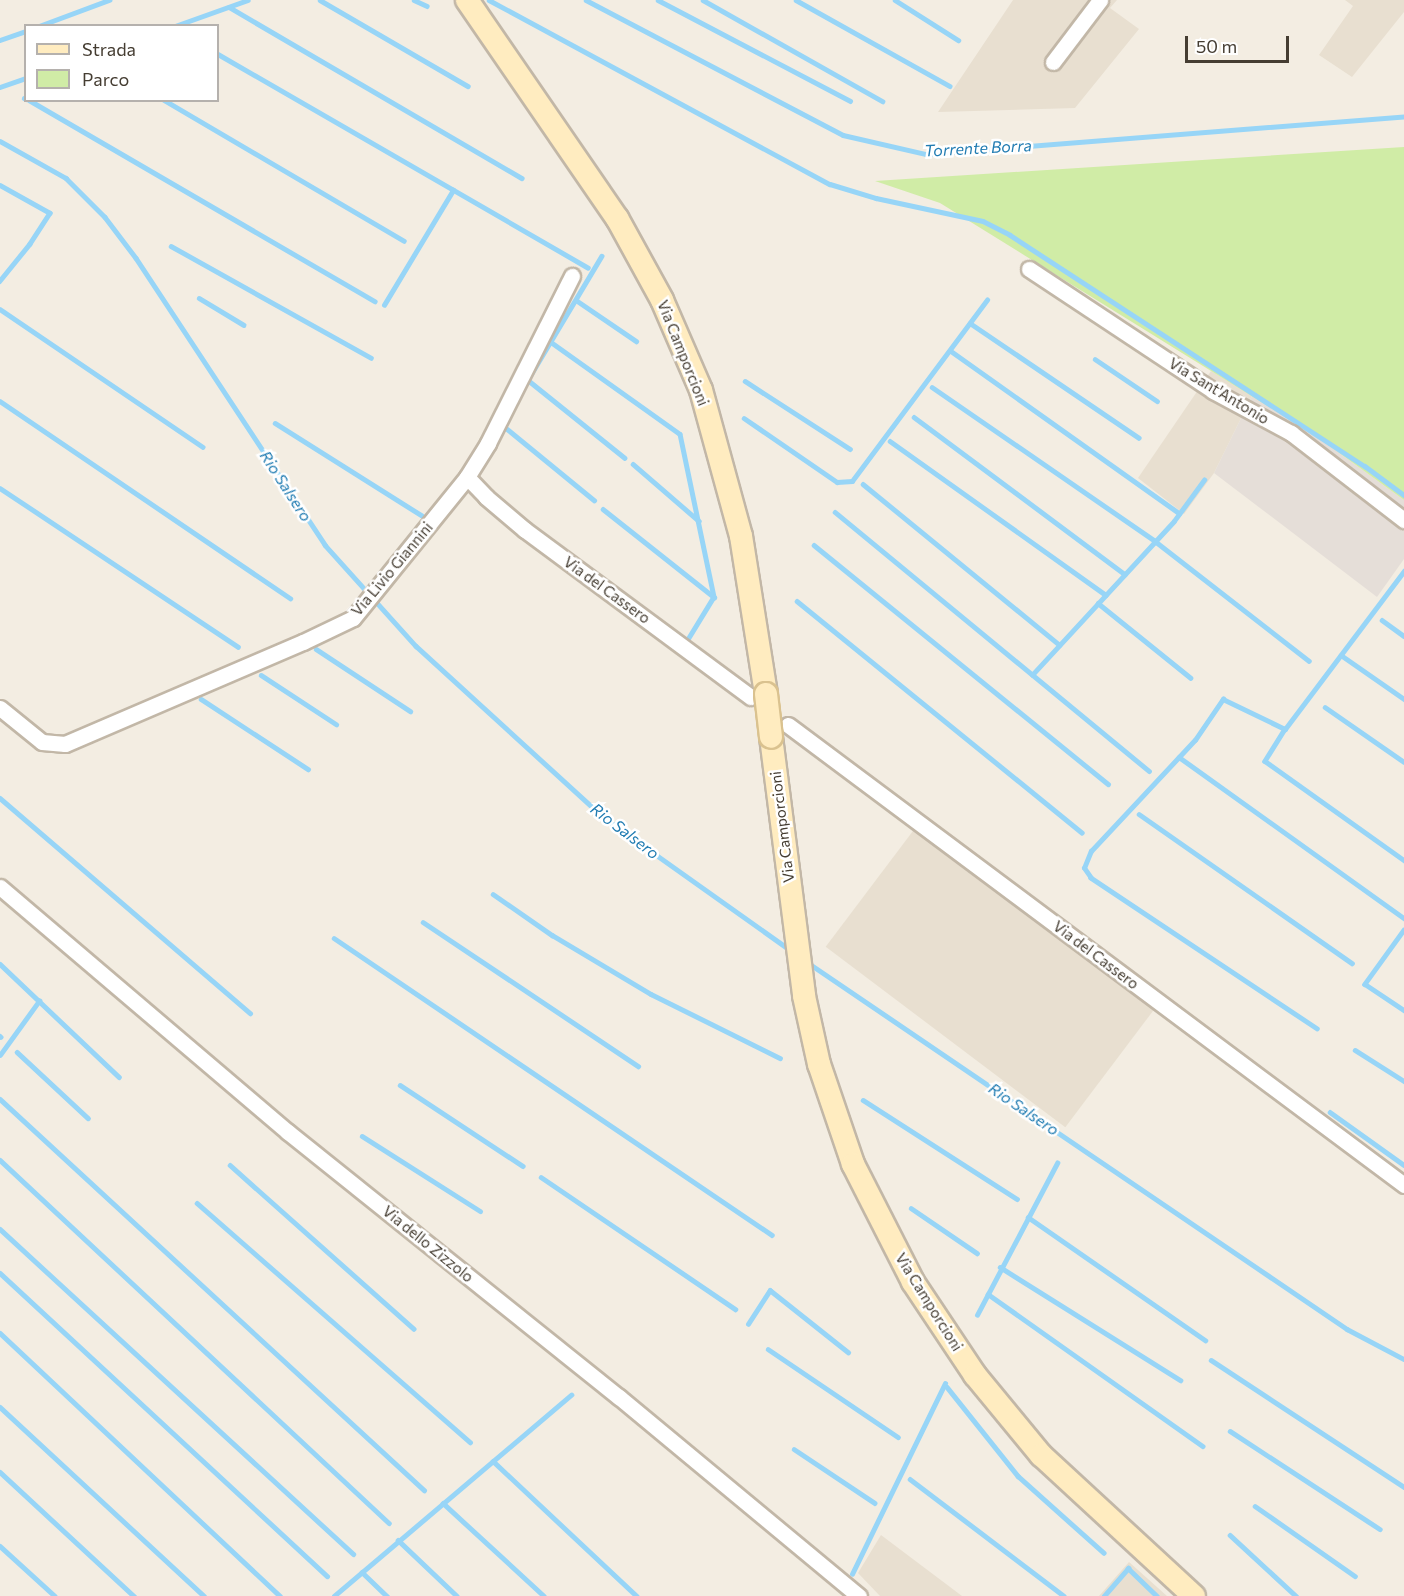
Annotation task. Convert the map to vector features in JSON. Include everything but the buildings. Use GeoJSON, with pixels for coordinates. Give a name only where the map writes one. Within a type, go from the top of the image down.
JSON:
{"type":"FeatureCollection","features":[{"type":"Feature","properties":{"kind":"main road","name":"Via Camporcioni"},"geometry":{"type":"LineString","coordinates":[[471,5],[617,218],[662,300],[701,390],[741,536],[758,695],[779,731],[793,921],[804,996],[819,1064],[853,1164],[914,1282],[975,1375],[1041,1455],[1194,1596]]}},
{"type":"Feature","properties":{"kind":"street"},"geometry":{"type":"LineString","coordinates":[[1053,62],[1100,0]]}},
{"type":"Feature","properties":{"kind":"street","name":"Via Sant'Antonio"},"geometry":{"type":"LineString","coordinates":[[1029,269],[1213,391],[1291,433],[1404,520]]}},
{"type":"Feature","properties":{"kind":"street","name":"Via Livio Giannini"},"geometry":{"type":"LineString","coordinates":[[0,708],[42,742],[65,744],[345,623],[376,591],[467,477],[488,443],[572,276]]}},
{"type":"Feature","properties":{"kind":"street","name":"Via del Cassero"},"geometry":{"type":"LineString","coordinates":[[467,477],[486,497],[525,530],[758,695]]}},
{"type":"Feature","properties":{"kind":"street","name":"Via del Cassero"},"geometry":{"type":"LineString","coordinates":[[779,731],[1404,1185]]}},
{"type":"Feature","properties":{"kind":"street","name":"Via dello Zizzolo"},"geometry":{"type":"LineString","coordinates":[[0,888],[288,1132],[619,1397],[859,1596]]}},
{"type":"Feature","properties":{"kind":"shaded area"},"geometry":{"type":"Polygon","coordinates":[[[1013,0],[1117,0],[1110,8],[1139,29],[1075,108],[938,112],[1013,0]]]}},
{"type":"Feature","properties":{"kind":"shaded area"},"geometry":{"type":"Polygon","coordinates":[[[1345,0],[1404,0],[1404,12],[1352,77],[1319,55],[1353,6],[1345,0]]]}},
{"type":"Feature","properties":{"kind":"shaded area"},"geometry":{"type":"Polygon","coordinates":[[[1211,371],[1252,396],[1214,473],[1184,514],[1138,478],[1211,371]]]}},
{"type":"Feature","properties":{"kind":"shaded area"},"geometry":{"type":"Polygon","coordinates":[[[1252,396],[1316,436],[1404,500],[1404,559],[1377,597],[1214,473],[1252,396]]]}},
{"type":"Feature","properties":{"kind":"shaded area"},"geometry":{"type":"Polygon","coordinates":[[[925,815],[1165,996],[1065,1127],[826,947],[925,815]]]}},
{"type":"Feature","properties":{"kind":"shaded area"},"geometry":{"type":"Polygon","coordinates":[[[881,1535],[962,1596],[880,1596],[858,1573],[881,1535]]]}},
{"type":"Feature","properties":{"kind":"shaded area"},"geometry":{"type":"Polygon","coordinates":[[[1129,1562],[1167,1596],[1099,1596],[1129,1562]]]}},
{"type":"Feature","properties":{"kind":"green space"},"geometry":{"type":"Polygon","coordinates":[[[1404,147],[1404,500],[1316,436],[940,203],[875,181],[1404,147]]]}},
{"type":"Feature","properties":{"kind":"waterway","name":"Torrente Borra"},"geometry":{"type":"LineString","coordinates":[[44,24],[109,0]]}},
{"type":"Feature","properties":{"kind":"waterway"},"geometry":{"type":"LineString","coordinates":[[181,24],[248,0]]}},
{"type":"Feature","properties":{"kind":"waterway"},"geometry":{"type":"LineString","coordinates":[[320,0],[468,86]]}},
{"type":"Feature","properties":{"kind":"waterway"},"geometry":{"type":"LineString","coordinates":[[414,0],[427,6]]}},
{"type":"Feature","properties":{"kind":"waterway"},"geometry":{"type":"LineString","coordinates":[[489,0],[830,184],[876,198],[983,221],[1010,235],[1365,466],[1404,495]]}},
{"type":"Feature","properties":{"kind":"waterway","name":"Torrente Borra"},"geometry":{"type":"LineString","coordinates":[[586,0],[843,135],[926,154],[1404,116]]}},
{"type":"Feature","properties":{"kind":"waterway"},"geometry":{"type":"LineString","coordinates":[[658,0],[850,101]]}},
{"type":"Feature","properties":{"kind":"waterway"},"geometry":{"type":"LineString","coordinates":[[703,0],[882,101]]}},
{"type":"Feature","properties":{"kind":"waterway"},"geometry":{"type":"LineString","coordinates":[[796,0],[950,86]]}},
{"type":"Feature","properties":{"kind":"waterway"},"geometry":{"type":"LineString","coordinates":[[895,0],[958,40]]}},
{"type":"Feature","properties":{"kind":"waterway"},"geometry":{"type":"LineString","coordinates":[[229,7],[522,178]]}},
{"type":"Feature","properties":{"kind":"waterway","name":"Torrente Borra"},"geometry":{"type":"LineString","coordinates":[[0,40],[24,32]]}},
{"type":"Feature","properties":{"kind":"waterway"},"geometry":{"type":"LineString","coordinates":[[219,55],[588,268]]}},
{"type":"Feature","properties":{"kind":"waterway"},"geometry":{"type":"LineString","coordinates":[[0,87],[24,79]]}},
{"type":"Feature","properties":{"kind":"waterway"},"geometry":{"type":"LineString","coordinates":[[32,102],[375,301]]}},
{"type":"Feature","properties":{"kind":"waterway"},"geometry":{"type":"LineString","coordinates":[[167,102],[404,241]]}},
{"type":"Feature","properties":{"kind":"waterway","name":"Rio Salsero"},"geometry":{"type":"LineString","coordinates":[[0,141],[66,178],[105,217],[136,258],[325,545],[416,646],[603,817],[790,950]]}},
{"type":"Feature","properties":{"kind":"waterway"},"geometry":{"type":"LineString","coordinates":[[0,185],[50,213],[30,244],[0,281]]}},
{"type":"Feature","properties":{"kind":"waterway"},"geometry":{"type":"LineString","coordinates":[[384,305],[453,190]]}},
{"type":"Feature","properties":{"kind":"waterway"},"geometry":{"type":"LineString","coordinates":[[171,246],[371,358]]}},
{"type":"Feature","properties":{"kind":"waterway"},"geometry":{"type":"LineString","coordinates":[[602,256],[528,380],[625,458]]}},
{"type":"Feature","properties":{"kind":"waterway"},"geometry":{"type":"LineString","coordinates":[[199,298],[244,325]]}},
{"type":"Feature","properties":{"kind":"waterway"},"geometry":{"type":"LineString","coordinates":[[576,300],[636,341]]}},
{"type":"Feature","properties":{"kind":"waterway"},"geometry":{"type":"LineString","coordinates":[[744,418],[837,482],[852,481],[987,300]]}},
{"type":"Feature","properties":{"kind":"waterway"},"geometry":{"type":"LineString","coordinates":[[0,309],[203,447]]}},
{"type":"Feature","properties":{"kind":"waterway"},"geometry":{"type":"LineString","coordinates":[[970,323],[1139,438]]}},
{"type":"Feature","properties":{"kind":"waterway"},"geometry":{"type":"LineString","coordinates":[[551,342],[680,434],[714,597],[689,638]]}},
{"type":"Feature","properties":{"kind":"waterway"},"geometry":{"type":"LineString","coordinates":[[951,351],[1179,513]]}},
{"type":"Feature","properties":{"kind":"waterway"},"geometry":{"type":"LineString","coordinates":[[1095,359],[1157,401]]}},
{"type":"Feature","properties":{"kind":"waterway"},"geometry":{"type":"LineString","coordinates":[[745,381],[850,449]]}},
{"type":"Feature","properties":{"kind":"waterway"},"geometry":{"type":"LineString","coordinates":[[932,387],[1155,541],[1309,661]]}},
{"type":"Feature","properties":{"kind":"waterway"},"geometry":{"type":"LineString","coordinates":[[0,401],[290,598]]}},
{"type":"Feature","properties":{"kind":"waterway"},"geometry":{"type":"LineString","coordinates":[[914,417],[1125,574]]}},
{"type":"Feature","properties":{"kind":"waterway"},"geometry":{"type":"LineString","coordinates":[[275,423],[421,515]]}},
{"type":"Feature","properties":{"kind":"waterway"},"geometry":{"type":"LineString","coordinates":[[506,428],[594,500]]}},
{"type":"Feature","properties":{"kind":"waterway"},"geometry":{"type":"LineString","coordinates":[[890,441],[1106,595]]}},
{"type":"Feature","properties":{"kind":"waterway"},"geometry":{"type":"LineString","coordinates":[[633,464],[699,521]]}},
{"type":"Feature","properties":{"kind":"waterway"},"geometry":{"type":"LineString","coordinates":[[1032,675],[1174,521],[1204,480]]}},
{"type":"Feature","properties":{"kind":"waterway"},"geometry":{"type":"LineString","coordinates":[[863,484],[1060,645]]}},
{"type":"Feature","properties":{"kind":"waterway"},"geometry":{"type":"LineString","coordinates":[[0,488],[238,647]]}},
{"type":"Feature","properties":{"kind":"waterway"},"geometry":{"type":"LineString","coordinates":[[603,509],[714,597]]}},
{"type":"Feature","properties":{"kind":"waterway"},"geometry":{"type":"LineString","coordinates":[[835,512],[1149,771]]}},
{"type":"Feature","properties":{"kind":"waterway"},"geometry":{"type":"LineString","coordinates":[[814,545],[1108,784]]}},
{"type":"Feature","properties":{"kind":"waterway"},"geometry":{"type":"LineString","coordinates":[[1317,1029],[1091,878],[1084,868],[1091,851],[1195,740],[1223,699],[1285,729],[1404,571]]}},
{"type":"Feature","properties":{"kind":"waterway"},"geometry":{"type":"LineString","coordinates":[[797,601],[1082,833]]}},
{"type":"Feature","properties":{"kind":"waterway"},"geometry":{"type":"LineString","coordinates":[[1098,603],[1191,678]]}},
{"type":"Feature","properties":{"kind":"waterway"},"geometry":{"type":"LineString","coordinates":[[1382,620],[1404,636]]}},
{"type":"Feature","properties":{"kind":"waterway"},"geometry":{"type":"LineString","coordinates":[[316,649],[410,711]]}},
{"type":"Feature","properties":{"kind":"waterway"},"geometry":{"type":"LineString","coordinates":[[1341,655],[1404,699]]}},
{"type":"Feature","properties":{"kind":"waterway"},"geometry":{"type":"LineString","coordinates":[[261,675],[336,724]]}},
{"type":"Feature","properties":{"kind":"waterway"},"geometry":{"type":"LineString","coordinates":[[201,699],[308,769]]}},
{"type":"Feature","properties":{"kind":"waterway"},"geometry":{"type":"LineString","coordinates":[[1325,707],[1404,762]]}},
{"type":"Feature","properties":{"kind":"waterway"},"geometry":{"type":"LineString","coordinates":[[1285,729],[1265,761],[1404,860]]}},
{"type":"Feature","properties":{"kind":"waterway"},"geometry":{"type":"LineString","coordinates":[[1179,757],[1404,918]]}},
{"type":"Feature","properties":{"kind":"waterway"},"geometry":{"type":"LineString","coordinates":[[0,798],[250,1013]]}},
{"type":"Feature","properties":{"kind":"waterway"},"geometry":{"type":"LineString","coordinates":[[1139,814],[1352,963]]}},
{"type":"Feature","properties":{"kind":"waterway"},"geometry":{"type":"LineString","coordinates":[[493,894],[552,935],[651,994],[780,1058]]}},
{"type":"Feature","properties":{"kind":"waterway"},"geometry":{"type":"LineString","coordinates":[[423,922],[638,1066]]}},
{"type":"Feature","properties":{"kind":"waterway"},"geometry":{"type":"LineString","coordinates":[[1404,930],[1365,984],[1404,1010]]}},
{"type":"Feature","properties":{"kind":"waterway"},"geometry":{"type":"LineString","coordinates":[[334,938],[772,1235]]}},
{"type":"Feature","properties":{"kind":"waterway","name":"Rio Salsero"},"geometry":{"type":"LineString","coordinates":[[807,962],[1347,1329],[1404,1359]]}},
{"type":"Feature","properties":{"kind":"waterway"},"geometry":{"type":"LineString","coordinates":[[0,964],[119,1077]]}},
{"type":"Feature","properties":{"kind":"waterway"},"geometry":{"type":"LineString","coordinates":[[0,1055],[39,1001]]}},
{"type":"Feature","properties":{"kind":"waterway"},"geometry":{"type":"LineString","coordinates":[[1355,1050],[1404,1081]]}},
{"type":"Feature","properties":{"kind":"waterway"},"geometry":{"type":"LineString","coordinates":[[17,1052],[88,1118]]}},
{"type":"Feature","properties":{"kind":"waterway"},"geometry":{"type":"LineString","coordinates":[[400,1085],[523,1166]]}},
{"type":"Feature","properties":{"kind":"waterway"},"geometry":{"type":"LineString","coordinates":[[0,1099],[424,1490]]}},
{"type":"Feature","properties":{"kind":"waterway"},"geometry":{"type":"LineString","coordinates":[[863,1100],[1017,1199]]}},
{"type":"Feature","properties":{"kind":"waterway"},"geometry":{"type":"LineString","coordinates":[[1330,1112],[1404,1165]]}},
{"type":"Feature","properties":{"kind":"waterway"},"geometry":{"type":"LineString","coordinates":[[362,1136],[480,1211]]}},
{"type":"Feature","properties":{"kind":"waterway"},"geometry":{"type":"LineString","coordinates":[[0,1160],[389,1523]]}},
{"type":"Feature","properties":{"kind":"waterway"},"geometry":{"type":"LineString","coordinates":[[977,1315],[1057,1163]]}},
{"type":"Feature","properties":{"kind":"waterway"},"geometry":{"type":"LineString","coordinates":[[230,1165],[414,1329]]}},
{"type":"Feature","properties":{"kind":"waterway"},"geometry":{"type":"LineString","coordinates":[[541,1177],[735,1309]]}},
{"type":"Feature","properties":{"kind":"waterway"},"geometry":{"type":"LineString","coordinates":[[197,1203],[470,1442]]}},
{"type":"Feature","properties":{"kind":"waterway"},"geometry":{"type":"LineString","coordinates":[[911,1208],[977,1253]]}},
{"type":"Feature","properties":{"kind":"waterway"},"geometry":{"type":"LineString","coordinates":[[1028,1217],[1205,1340]]}},
{"type":"Feature","properties":{"kind":"waterway"},"geometry":{"type":"LineString","coordinates":[[0,1229],[353,1554]]}},
{"type":"Feature","properties":{"kind":"waterway"},"geometry":{"type":"LineString","coordinates":[[1000,1267],[1180,1380]]}},
{"type":"Feature","properties":{"kind":"waterway"},"geometry":{"type":"LineString","coordinates":[[0,1273],[327,1576]]}},
{"type":"Feature","properties":{"kind":"waterway"},"geometry":{"type":"LineString","coordinates":[[748,1324],[770,1290],[848,1352]]}},
{"type":"Feature","properties":{"kind":"waterway"},"geometry":{"type":"LineString","coordinates":[[988,1294],[1203,1446]]}},
{"type":"Feature","properties":{"kind":"waterway"},"geometry":{"type":"LineString","coordinates":[[0,1333],[280,1596]]}},
{"type":"Feature","properties":{"kind":"waterway"},"geometry":{"type":"LineString","coordinates":[[768,1349],[898,1437]]}},
{"type":"Feature","properties":{"kind":"waterway"},"geometry":{"type":"LineString","coordinates":[[1211,1360],[1404,1487]]}},
{"type":"Feature","properties":{"kind":"waterway"},"geometry":{"type":"LineString","coordinates":[[852,1574],[945,1383]]}},
{"type":"Feature","properties":{"kind":"waterway"},"geometry":{"type":"LineString","coordinates":[[947,1387],[1018,1476],[1104,1553]]}},
{"type":"Feature","properties":{"kind":"waterway"},"geometry":{"type":"LineString","coordinates":[[334,1596],[571,1395]]}},
{"type":"Feature","properties":{"kind":"waterway"},"geometry":{"type":"LineString","coordinates":[[0,1407],[204,1596]]}},
{"type":"Feature","properties":{"kind":"waterway"},"geometry":{"type":"LineString","coordinates":[[1230,1431],[1380,1529]]}},
{"type":"Feature","properties":{"kind":"waterway"},"geometry":{"type":"LineString","coordinates":[[794,1449],[875,1503]]}},
{"type":"Feature","properties":{"kind":"waterway"},"geometry":{"type":"LineString","coordinates":[[493,1461],[637,1596]]}},
{"type":"Feature","properties":{"kind":"waterway"},"geometry":{"type":"LineString","coordinates":[[0,1472],[134,1596]]}},
{"type":"Feature","properties":{"kind":"waterway"},"geometry":{"type":"LineString","coordinates":[[910,1479],[1064,1596]]}},
{"type":"Feature","properties":{"kind":"waterway"},"geometry":{"type":"LineString","coordinates":[[443,1503],[544,1596]]}},
{"type":"Feature","properties":{"kind":"waterway"},"geometry":{"type":"LineString","coordinates":[[1255,1506],[1355,1576]]}},
{"type":"Feature","properties":{"kind":"waterway"},"geometry":{"type":"LineString","coordinates":[[1230,1535],[1296,1596]]}},
{"type":"Feature","properties":{"kind":"waterway"},"geometry":{"type":"LineString","coordinates":[[398,1540],[457,1596]]}},
{"type":"Feature","properties":{"kind":"waterway"},"geometry":{"type":"LineString","coordinates":[[0,1546],[55,1596]]}},
{"type":"Feature","properties":{"kind":"waterway"},"geometry":{"type":"LineString","coordinates":[[1104,1596],[1128,1568],[1157,1596]]}},
{"type":"Feature","properties":{"kind":"waterway"},"geometry":{"type":"LineString","coordinates":[[362,1572],[387,1596]]}}]}
